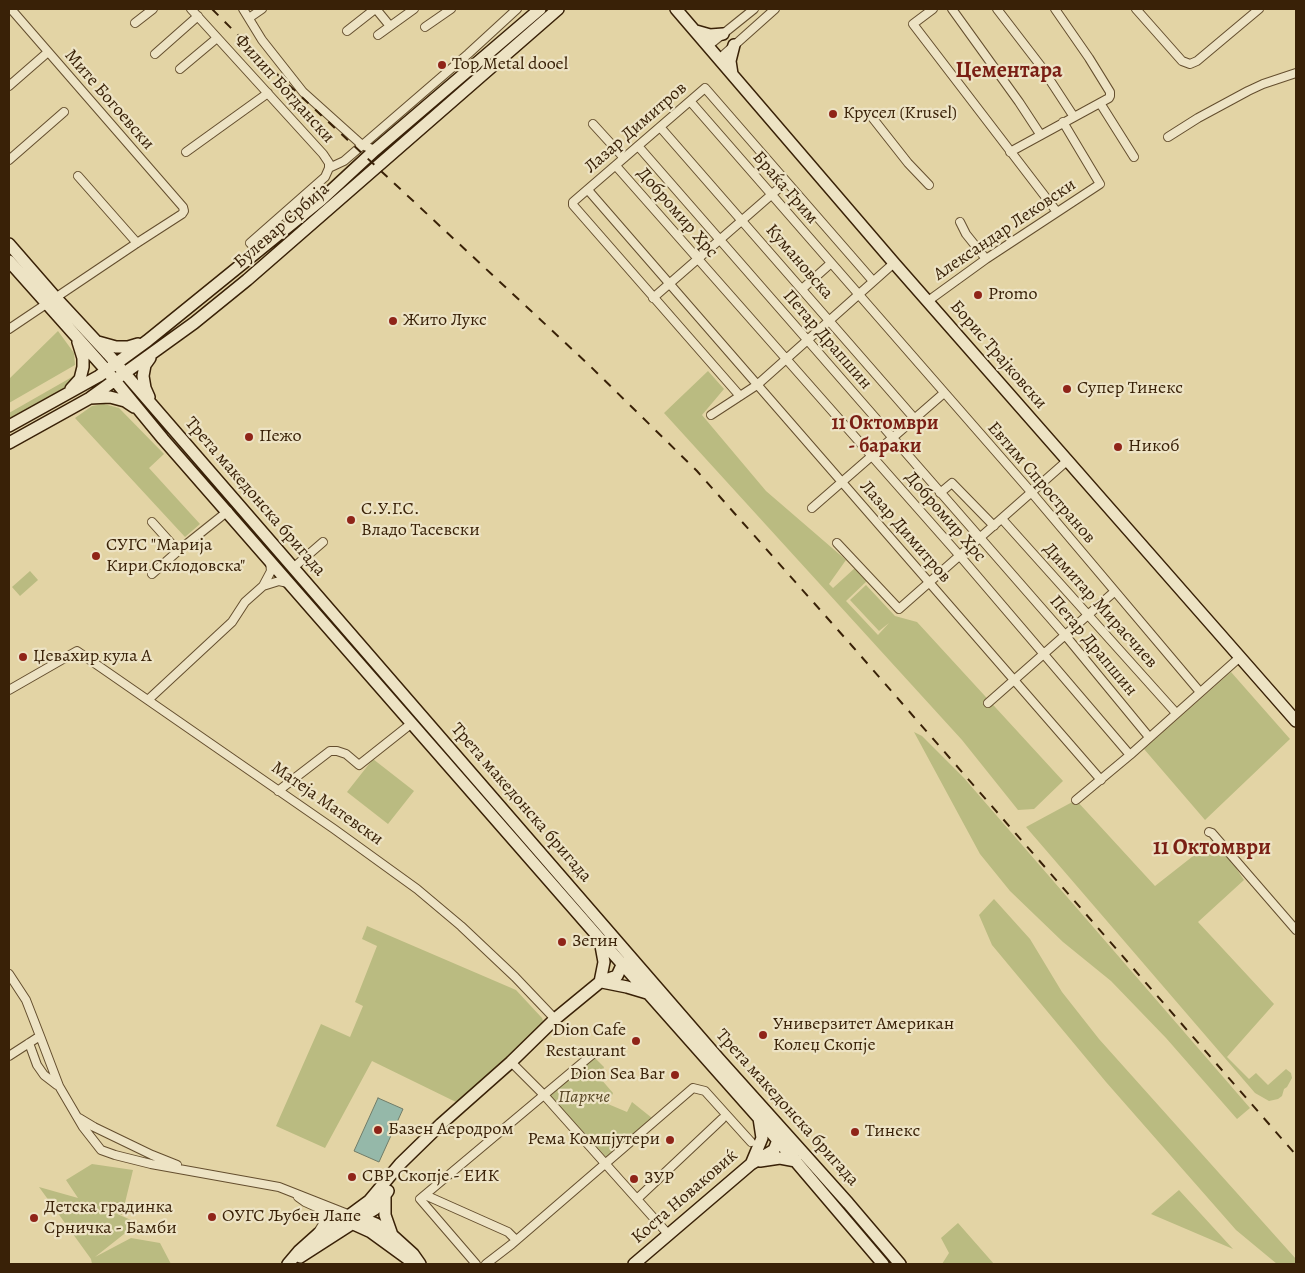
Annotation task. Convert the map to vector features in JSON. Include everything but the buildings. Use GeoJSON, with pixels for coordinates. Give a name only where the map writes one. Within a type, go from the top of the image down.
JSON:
{"type":"FeatureCollection","features":[{"type":"Feature","properties":{"kind":"street"},"geometry":{"type":"LineString","coordinates":[[135,23],[153,9]]}},
{"type":"Feature","properties":{"kind":"street","name":"Филип Богдански"},"geometry":{"type":"LineString","coordinates":[[191,9],[323,154],[329,163],[325,177],[250,243],[259,252]]}},
{"type":"Feature","properties":{"kind":"street"},"geometry":{"type":"LineString","coordinates":[[243,9],[262,40],[303,92],[362,145],[375,150]]}},
{"type":"Feature","properties":{"kind":"street"},"geometry":{"type":"LineString","coordinates":[[249,18],[262,9]]}},
{"type":"Feature","properties":{"kind":"street"},"geometry":{"type":"LineString","coordinates":[[347,31],[375,9],[390,26]]}},
{"type":"Feature","properties":{"kind":"street"},"geometry":{"type":"LineString","coordinates":[[378,35],[414,9]]}},
{"type":"Feature","properties":{"kind":"street"},"geometry":{"type":"LineString","coordinates":[[426,27],[451,9]]}},
{"type":"Feature","properties":{"kind":"street"},"geometry":{"type":"LineString","coordinates":[[329,168],[344,161],[517,9]]}},
{"type":"Feature","properties":{"kind":"street","name":"Булевар Србија"},"geometry":{"type":"LineString","coordinates":[[9,426],[106,371],[147,341],[321,200],[375,150],[540,9]]}},
{"type":"Feature","properties":{"kind":"street","name":"Булевар Србија"},"geometry":{"type":"LineString","coordinates":[[9,443],[90,398],[115,381],[247,280],[558,9]]}},
{"type":"Feature","properties":{"kind":"street","name":"Борис Трајковски"},"geometry":{"type":"LineString","coordinates":[[676,9],[894,263],[1296,722]]}},
{"type":"Feature","properties":{"kind":"street"},"geometry":{"type":"LineString","coordinates":[[708,46],[754,9]]}},
{"type":"Feature","properties":{"kind":"street"},"geometry":{"type":"LineString","coordinates":[[719,59],[775,9]]}},
{"type":"Feature","properties":{"kind":"street"},"geometry":{"type":"LineString","coordinates":[[934,9],[914,24],[1057,212]]}},
{"type":"Feature","properties":{"kind":"street"},"geometry":{"type":"LineString","coordinates":[[952,9],[1040,134]]}},
{"type":"Feature","properties":{"kind":"street"},"geometry":{"type":"LineString","coordinates":[[997,9],[1040,65],[1074,117]]}},
{"type":"Feature","properties":{"kind":"street"},"geometry":{"type":"LineString","coordinates":[[1010,152],[1110,96],[1110,92],[1089,58],[1055,9]]}},
{"type":"Feature","properties":{"kind":"street"},"geometry":{"type":"LineString","coordinates":[[1136,9],[1182,62],[1190,64],[1197,61],[1259,9]]}},
{"type":"Feature","properties":{"kind":"street","name":"Мите Богоевски"},"geometry":{"type":"LineString","coordinates":[[10,10],[183,207],[184,211],[182,214],[137,243]]}},
{"type":"Feature","properties":{"kind":"street"},"geometry":{"type":"LineString","coordinates":[[155,54],[198,16]]}},
{"type":"Feature","properties":{"kind":"street"},"geometry":{"type":"LineString","coordinates":[[694,30],[710,35],[723,34]]}},
{"type":"Feature","properties":{"kind":"street"},"geometry":{"type":"LineString","coordinates":[[180,69],[218,38]]}},
{"type":"Feature","properties":{"kind":"street"},"geometry":{"type":"LineString","coordinates":[[733,76],[730,62],[734,44]]}},
{"type":"Feature","properties":{"kind":"street"},"geometry":{"type":"LineString","coordinates":[[9,86],[48,52]]}},
{"type":"Feature","properties":{"kind":"street"},"geometry":{"type":"LineString","coordinates":[[1168,137],[1198,118],[1248,91],[1296,73]]}},
{"type":"Feature","properties":{"kind":"street","name":"Лазар Димитров"},"geometry":{"type":"LineString","coordinates":[[653,298],[573,205],[574,202],[624,158],[705,88],[786,182]]}},
{"type":"Feature","properties":{"kind":"street"},"geometry":{"type":"LineString","coordinates":[[186,152],[268,93]]}},
{"type":"Feature","properties":{"kind":"street","name":"Браќа Грим"},"geometry":{"type":"LineString","coordinates":[[690,101],[858,295]]}},
{"type":"Feature","properties":{"kind":"street"},"geometry":{"type":"LineString","coordinates":[[1100,103],[1134,157]]}},
{"type":"Feature","properties":{"kind":"street"},"geometry":{"type":"LineString","coordinates":[[9,160],[64,112]]}},
{"type":"Feature","properties":{"kind":"street"},"geometry":{"type":"LineString","coordinates":[[870,116],[908,163],[929,185]]}},
{"type":"Feature","properties":{"kind":"street","name":"Александар Лековски"},"geometry":{"type":"LineString","coordinates":[[928,301],[986,259],[1100,184],[1063,122]]}},
{"type":"Feature","properties":{"kind":"street"},"geometry":{"type":"LineString","coordinates":[[593,124],[624,158]]}},
{"type":"Feature","properties":{"kind":"street","name":"Кумановска"},"geometry":{"type":"LineString","coordinates":[[660,127],[914,418]]}},
{"type":"Feature","properties":{"kind":"street","name":"Петар Драпшин"},"geometry":{"type":"LineString","coordinates":[[638,146],[1065,635],[1149,737]]}},
{"type":"Feature","properties":{"kind":"street","name":"Добромир Хрс"},"geometry":{"type":"LineString","coordinates":[[616,166],[960,556],[1130,755]]}},
{"type":"Feature","properties":{"kind":"street"},"geometry":{"type":"LineString","coordinates":[[9,329],[137,243],[78,176]]}},
{"type":"Feature","properties":{"kind":"street"},"geometry":{"type":"LineString","coordinates":[[740,396],[653,298],[786,182],[873,281]]}},
{"type":"Feature","properties":{"kind":"street","name":"Лазар Димитров"},"geometry":{"type":"LineString","coordinates":[[588,190],[1101,780]]}},
{"type":"Feature","properties":{"kind":"street"},"geometry":{"type":"LineString","coordinates":[[960,222],[966,234],[986,259]]}},
{"type":"Feature","properties":{"kind":"street"},"geometry":{"type":"LineString","coordinates":[[9,244],[51,301]]}},
{"type":"Feature","properties":{"kind":"street"},"geometry":{"type":"LineString","coordinates":[[9,261],[51,301]]}},
{"type":"Feature","properties":{"kind":"street"},"geometry":{"type":"LineString","coordinates":[[711,415],[757,384],[894,263]]}},
{"type":"Feature","properties":{"kind":"street"},"geometry":{"type":"LineString","coordinates":[[802,289],[830,264]]}},
{"type":"Feature","properties":{"kind":"street"},"geometry":{"type":"LineString","coordinates":[[67,310],[68,290]]}},
{"type":"Feature","properties":{"kind":"street","name":"Евтим Спространов"},"geometry":{"type":"LineString","coordinates":[[858,295],[1032,493],[1200,692]]}},
{"type":"Feature","properties":{"kind":"street","name":"Трета македонска бригада"},"geometry":{"type":"LineString","coordinates":[[51,301],[67,310],[97,342],[293,568],[627,960],[720,1059],[782,1136],[900,1264]]}},
{"type":"Feature","properties":{"kind":"street","name":"Трета македонска бригада"},"geometry":{"type":"LineString","coordinates":[[51,301],[76,338],[600,939],[627,960],[648,994],[758,1117],[782,1136],[796,1161],[883,1264]]}},
{"type":"Feature","properties":{"kind":"street"},"geometry":{"type":"LineString","coordinates":[[66,395],[77,383],[82,371],[83,358],[76,338]]}},
{"type":"Feature","properties":{"kind":"street"},"geometry":{"type":"LineString","coordinates":[[97,342],[122,348],[147,341]]}},
{"type":"Feature","properties":{"kind":"street"},"geometry":{"type":"LineString","coordinates":[[155,352],[145,366],[142,376],[145,388],[156,409]]}},
{"type":"Feature","properties":{"kind":"street"},"geometry":{"type":"LineString","coordinates":[[812,508],[944,393]]}},
{"type":"Feature","properties":{"kind":"street"},"geometry":{"type":"LineString","coordinates":[[90,398],[110,397],[125,401],[145,416]]}},
{"type":"Feature","properties":{"kind":"street"},"geometry":{"type":"LineString","coordinates":[[837,543],[900,609],[1068,460]]}},
{"type":"Feature","properties":{"kind":"street"},"geometry":{"type":"LineString","coordinates":[[940,493],[952,483],[994,526]]}},
{"type":"Feature","properties":{"kind":"street"},"geometry":{"type":"LineString","coordinates":[[152,574],[228,511]]}},
{"type":"Feature","properties":{"kind":"street","name":"Димитар Мирасчиев"},"geometry":{"type":"LineString","coordinates":[[1002,519],[1176,713]]}},
{"type":"Feature","properties":{"kind":"street"},"geometry":{"type":"LineString","coordinates":[[152,522],[178,551]]}},
{"type":"Feature","properties":{"kind":"street"},"geometry":{"type":"LineString","coordinates":[[293,568],[323,542]]}},
{"type":"Feature","properties":{"kind":"street"},"geometry":{"type":"LineString","coordinates":[[149,699],[232,622],[245,602],[263,586],[271,571],[269,560]]}},
{"type":"Feature","properties":{"kind":"street"},"geometry":{"type":"LineString","coordinates":[[263,586],[279,581],[289,583]]}},
{"type":"Feature","properties":{"kind":"street"},"geometry":{"type":"LineString","coordinates":[[988,703],[1114,592]]}},
{"type":"Feature","properties":{"kind":"street","name":"Матеја Матевски"},"geometry":{"type":"LineString","coordinates":[[9,690],[77,651],[149,699],[334,829],[439,906],[515,977],[555,1020]]}},
{"type":"Feature","properties":{"kind":"street"},"geometry":{"type":"LineString","coordinates":[[1076,800],[1130,755],[1240,657]]}},
{"type":"Feature","properties":{"kind":"street"},"geometry":{"type":"LineString","coordinates":[[278,791],[330,751],[346,754],[359,765],[412,723]]}},
{"type":"Feature","properties":{"kind":"street"},"geometry":{"type":"LineString","coordinates":[[1209,832],[1212,833],[1296,930]]}},
{"type":"Feature","properties":{"kind":"street"},"geometry":{"type":"LineString","coordinates":[[600,939],[604,962],[600,982]]}},
{"type":"Feature","properties":{"kind":"street"},"geometry":{"type":"LineString","coordinates":[[288,1264],[352,1219],[377,1194],[400,1164],[441,1124],[555,1020],[600,982],[617,976],[627,960]]}},
{"type":"Feature","properties":{"kind":"street"},"geometry":{"type":"LineString","coordinates":[[9,974],[26,1000],[59,1086],[94,1142],[104,1151],[150,1164],[279,1187],[319,1209],[376,1224],[392,1235],[413,1254],[420,1264]]}},
{"type":"Feature","properties":{"kind":"street"},"geometry":{"type":"LineString","coordinates":[[600,982],[627,987],[648,994]]}},
{"type":"Feature","properties":{"kind":"street"},"geometry":{"type":"LineString","coordinates":[[9,1056],[40,1036]]}},
{"type":"Feature","properties":{"kind":"street"},"geometry":{"type":"LineString","coordinates":[[29,1043],[44,1075],[59,1086]]}},
{"type":"Feature","properties":{"kind":"street"},"geometry":{"type":"LineString","coordinates":[[423,1197],[594,1053]]}},
{"type":"Feature","properties":{"kind":"street"},"geometry":{"type":"LineString","coordinates":[[511,1062],[544,1095],[668,1234]]}},
{"type":"Feature","properties":{"kind":"street"},"geometry":{"type":"LineString","coordinates":[[486,1264],[693,1088],[705,1091],[751,1142]]}},
{"type":"Feature","properties":{"kind":"street"},"geometry":{"type":"LineString","coordinates":[[77,1117],[152,1156],[192,1171]]}},
{"type":"Feature","properties":{"kind":"street"},"geometry":{"type":"LineString","coordinates":[[758,1117],[762,1138],[755,1160],[780,1158],[796,1161]]}},
{"type":"Feature","properties":{"kind":"street"},"geometry":{"type":"LineString","coordinates":[[637,1199],[722,1120]]}},
{"type":"Feature","properties":{"kind":"street","name":"Коста Новаковиќ"},"geometry":{"type":"LineString","coordinates":[[634,1264],[755,1160],[769,1145],[782,1136]]}},
{"type":"Feature","properties":{"kind":"street"},"geometry":{"type":"LineString","coordinates":[[288,1264],[318,1234],[375,1208],[385,1195],[400,1164]]}},
{"type":"Feature","properties":{"kind":"street"},"geometry":{"type":"LineString","coordinates":[[295,1195],[307,1197],[352,1219],[377,1235],[415,1264]]}},
{"type":"Feature","properties":{"kind":"street"},"geometry":{"type":"LineString","coordinates":[[385,1195],[385,1215],[392,1235]]}},
{"type":"Feature","properties":{"kind":"street"},"geometry":{"type":"LineString","coordinates":[[423,1197],[508,1232],[516,1240]]}},
{"type":"Feature","properties":{"kind":"street"},"geometry":{"type":"LineString","coordinates":[[423,1197],[476,1264]]}},
{"type":"Feature","properties":{"kind":"street"},"geometry":{"type":"LineString","coordinates":[[318,1234],[323,1224],[323,1218],[319,1209]]}},
{"type":"Feature","properties":{"kind":"green space"},"geometry":{"type":"Polygon","coordinates":[[[58,331],[74,353],[75,365],[9,403],[9,379],[58,331]]]}},
{"type":"Feature","properties":{"kind":"green space"},"geometry":{"type":"Polygon","coordinates":[[[708,371],[724,389],[702,415],[766,491],[846,560],[829,584],[833,588],[856,567],[868,580],[846,601],[878,635],[889,623],[879,631],[850,600],[866,585],[895,616],[917,622],[1063,781],[1034,809],[1018,810],[962,740],[664,413],[708,371]]]}},
{"type":"Feature","properties":{"kind":"green space"},"geometry":{"type":"Polygon","coordinates":[[[79,373],[68,386],[13,417],[9,417],[9,413],[79,373]]]}},
{"type":"Feature","properties":{"kind":"green space"},"geometry":{"type":"Polygon","coordinates":[[[104,404],[119,408],[164,454],[149,468],[200,524],[185,537],[75,418],[92,406],[104,404]]]}},
{"type":"Feature","properties":{"kind":"green space"},"geometry":{"type":"Polygon","coordinates":[[[30,571],[38,580],[20,596],[12,587],[30,571]]]}},
{"type":"Feature","properties":{"kind":"green space"},"geometry":{"type":"Polygon","coordinates":[[[1231,672],[1290,739],[1205,820],[1144,749],[1231,672]]]}},
{"type":"Feature","properties":{"kind":"green space"},"geometry":{"type":"Polygon","coordinates":[[[914,732],[922,736],[964,778],[1250,1108],[1237,1119],[1166,1038],[1111,981],[1063,942],[1010,891],[980,854],[914,732]]]}},
{"type":"Feature","properties":{"kind":"green space"},"geometry":{"type":"Polygon","coordinates":[[[373,759],[414,791],[388,824],[347,792],[373,759]]]}},
{"type":"Feature","properties":{"kind":"green space"},"geometry":{"type":"Polygon","coordinates":[[[1076,800],[1155,886],[1216,838],[1244,880],[1198,922],[1274,1004],[1227,1057],[1249,1079],[1256,1073],[1268,1085],[1286,1069],[1291,1073],[1292,1078],[1284,1089],[1282,1096],[1278,1099],[1269,1101],[1255,1093],[1026,827],[1076,800]]]}},
{"type":"Feature","properties":{"kind":"green space"},"geometry":{"type":"Polygon","coordinates":[[[994,899],[1030,939],[1062,992],[1099,1039],[1296,1259],[1296,1264],[1277,1264],[1236,1230],[1106,1082],[992,945],[979,915],[994,899]]]}},
{"type":"Feature","properties":{"kind":"green space"},"geometry":{"type":"Polygon","coordinates":[[[367,926],[516,990],[543,1021],[540,1028],[458,1103],[372,1061],[325,1148],[276,1126],[321,1024],[350,1037],[363,1006],[355,1002],[377,946],[362,939],[367,926]]]}},
{"type":"Feature","properties":{"kind":"green space","name":"Паркче"},"geometry":{"type":"Polygon","coordinates":[[[594,1057],[604,1067],[600,1078],[613,1093],[608,1104],[627,1112],[632,1102],[652,1118],[607,1158],[549,1095],[594,1057]]]}},
{"type":"Feature","properties":{"kind":"green space"},"geometry":{"type":"Polygon","coordinates":[[[92,1164],[133,1170],[122,1215],[108,1210],[138,1223],[95,1257],[131,1238],[160,1243],[171,1264],[92,1264],[91,1259],[39,1187],[78,1198],[66,1180],[92,1164]]]}},
{"type":"Feature","properties":{"kind":"green space"},"geometry":{"type":"Polygon","coordinates":[[[1179,1190],[1233,1249],[1151,1214],[1179,1190]]]}},
{"type":"Feature","properties":{"kind":"green space"},"geometry":{"type":"Polygon","coordinates":[[[958,1223],[994,1264],[942,1264],[949,1253],[941,1238],[958,1223]]]}},
{"type":"Feature","properties":{"kind":"shaded area","name":"Базен Аеродром"},"geometry":{"type":"Polygon","coordinates":[[[378,1098],[403,1109],[379,1162],[354,1151],[378,1098]]]}},
{"type":"Feature","properties":{"kind":"railway"},"geometry":{"type":"LineString","coordinates":[[212,9],[277,74],[589,365],[697,471],[1296,1155]]}},
{"type":"Feature","properties":{"kind":"place","name":"Top Metal dooel"},"geometry":{"type":"Point","coordinates":[442,65]}},
{"type":"Feature","properties":{"kind":"place","name":"Крусел (Krusel)"},"geometry":{"type":"Point","coordinates":[833,114]}},
{"type":"Feature","properties":{"kind":"place","name":"Promo"},"geometry":{"type":"Point","coordinates":[978,295]}},
{"type":"Feature","properties":{"kind":"place","name":"Жито Лукс"},"geometry":{"type":"Point","coordinates":[393,321]}},
{"type":"Feature","properties":{"kind":"place","name":"Супер Тинекс"},"geometry":{"type":"Point","coordinates":[1067,389]}},
{"type":"Feature","properties":{"kind":"place","name":"Пежо"},"geometry":{"type":"Point","coordinates":[249,437]}},
{"type":"Feature","properties":{"kind":"place","name":"Никоб"},"geometry":{"type":"Point","coordinates":[1118,447]}},
{"type":"Feature","properties":{"kind":"place","name":"С.У.Г.С. Владо Тасевски"},"geometry":{"type":"Point","coordinates":[351,520]}},
{"type":"Feature","properties":{"kind":"place","name":"СУГС \"Марија Кири Склодовска\""},"geometry":{"type":"Point","coordinates":[96,556]}},
{"type":"Feature","properties":{"kind":"place","name":"Џевахир кула А"},"geometry":{"type":"Point","coordinates":[23,657]}},
{"type":"Feature","properties":{"kind":"place","name":"Зегин"},"geometry":{"type":"Point","coordinates":[562,942]}},
{"type":"Feature","properties":{"kind":"place","name":"Универзитет Американ Колеџ Скопје"},"geometry":{"type":"Point","coordinates":[763,1035]}},
{"type":"Feature","properties":{"kind":"place","name":"Dion Cafe Restaurant"},"geometry":{"type":"Point","coordinates":[636,1041]}},
{"type":"Feature","properties":{"kind":"place","name":"Dion Sea Bar"},"geometry":{"type":"Point","coordinates":[675,1075]}},
{"type":"Feature","properties":{"kind":"place","name":"Базен Аеродром"},"geometry":{"type":"Point","coordinates":[378,1130]}},
{"type":"Feature","properties":{"kind":"place","name":"Тинекс"},"geometry":{"type":"Point","coordinates":[855,1132]}},
{"type":"Feature","properties":{"kind":"place","name":"Рема Компјутери"},"geometry":{"type":"Point","coordinates":[670,1140]}},
{"type":"Feature","properties":{"kind":"place","name":"СВР Скопје - ЕИК"},"geometry":{"type":"Point","coordinates":[352,1177]}},
{"type":"Feature","properties":{"kind":"place","name":"ЗУР"},"geometry":{"type":"Point","coordinates":[634,1179]}},
{"type":"Feature","properties":{"kind":"place","name":"ОУГС Љубен Лапе"},"geometry":{"type":"Point","coordinates":[212,1217]}},
{"type":"Feature","properties":{"kind":"place","name":"Детска градинка Срничка - Бамби"},"geometry":{"type":"Point","coordinates":[34,1218]}},
{"type":"Feature","properties":{"kind":"district","name":"Цементара"},"geometry":{"type":"Point","coordinates":[1009,72]}},
{"type":"Feature","properties":{"kind":"district","name":"11 Октомври - бараки"},"geometry":{"type":"Point","coordinates":[885,436]}},
{"type":"Feature","properties":{"kind":"district","name":"11 Октомври"},"geometry":{"type":"Point","coordinates":[1212,849]}}]}
